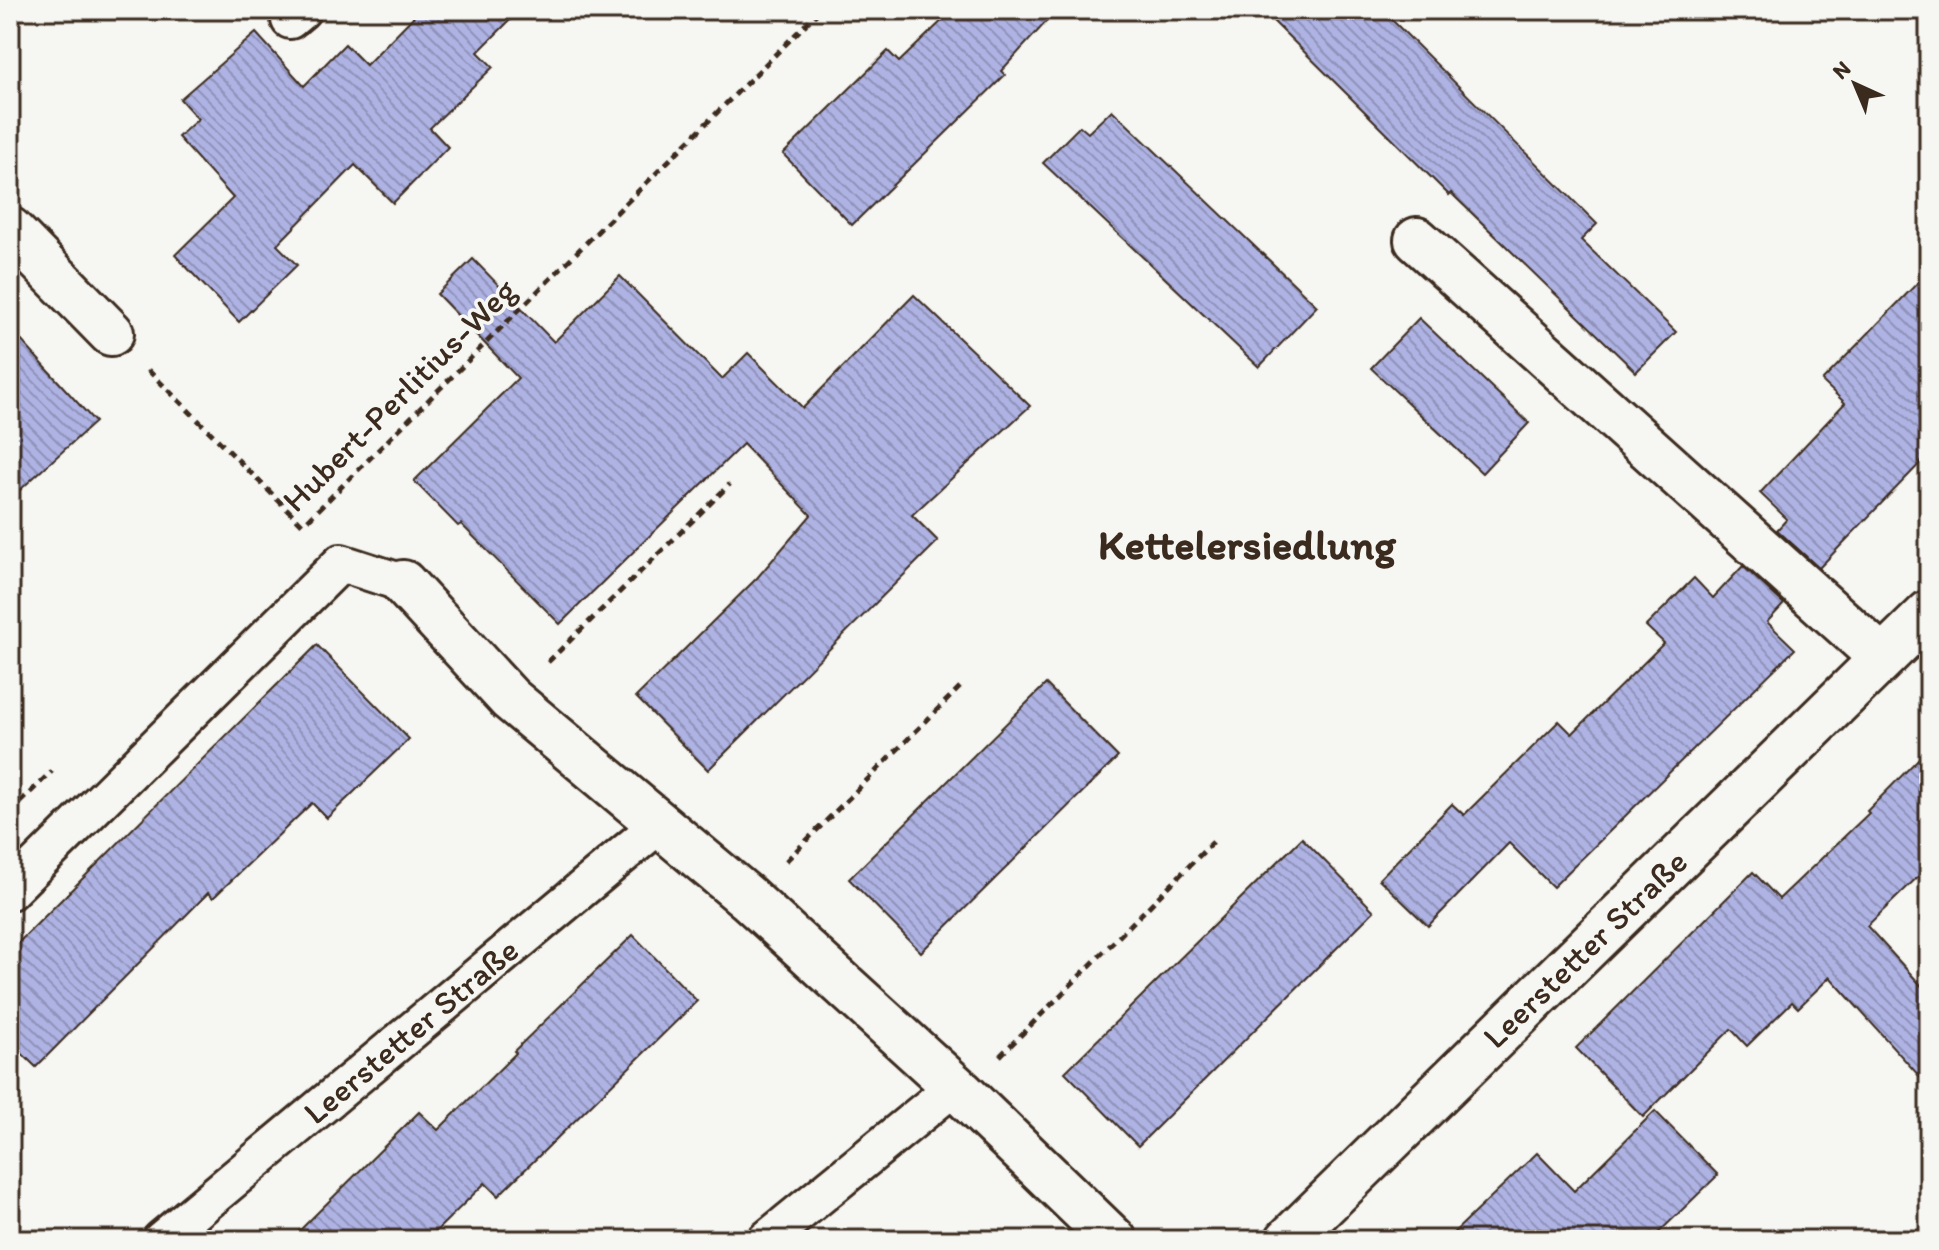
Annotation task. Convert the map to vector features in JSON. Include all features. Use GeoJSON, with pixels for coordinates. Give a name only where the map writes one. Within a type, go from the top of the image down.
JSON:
{"type":"FeatureCollection","features":[{"type":"Feature","properties":{"kind":"street"},"geometry":{"type":"LineString","coordinates":[[10,230],[111,333]]}},
{"type":"Feature","properties":{"kind":"street"},"geometry":{"type":"LineString","coordinates":[[1417,240],[1882,658]]}},
{"type":"Feature","properties":{"kind":"street"},"geometry":{"type":"LineString","coordinates":[[403,583],[510,699],[748,898],[958,1090],[1114,1240]]}},
{"type":"Feature","properties":{"kind":"street","name":"Leerstetter Straße"},"geometry":{"type":"LineString","coordinates":[[1288,1240],[1929,613]]}},
{"type":"Feature","properties":{"kind":"lane"},"geometry":{"type":"LineString","coordinates":[[10,891],[341,563],[403,583]]}},
{"type":"Feature","properties":{"kind":"lane","name":"Leerstetter Straße"},"geometry":{"type":"LineString","coordinates":[[161,1240],[661,823]]}},
{"type":"Feature","properties":{"kind":"lane"},"geometry":{"type":"LineString","coordinates":[[766,1240],[958,1090]]}},
{"type":"Feature","properties":{"kind":"path","name":"Hubert-Perlitius-Weg"},"geometry":{"type":"LineString","coordinates":[[292,536],[820,10]]}},
{"type":"Feature","properties":{"kind":"path"},"geometry":{"type":"LineString","coordinates":[[111,333],[341,563]]}},
{"type":"Feature","properties":{"kind":"path"},"geometry":{"type":"LineString","coordinates":[[510,699],[730,484]]}},
{"type":"Feature","properties":{"kind":"path"},"geometry":{"type":"LineString","coordinates":[[748,898],[962,685]]}},
{"type":"Feature","properties":{"kind":"path"},"geometry":{"type":"LineString","coordinates":[[10,812],[55,768]]}},
{"type":"Feature","properties":{"kind":"path"},"geometry":{"type":"LineString","coordinates":[[958,1090],[1217,838]]}},
{"type":"Feature","properties":{"kind":"building"},"geometry":{"type":"Polygon","coordinates":[[[420,10],[520,10],[478,52],[493,67],[430,128],[448,147],[393,203],[355,165],[277,245],[297,265],[239,322],[175,255],[233,198],[178,137],[198,119],[180,99],[256,33],[304,86],[345,44],[366,65],[420,10]]]}},
{"type":"Feature","properties":{"kind":"building"},"geometry":{"type":"Polygon","coordinates":[[[953,10],[1057,10],[1001,71],[1005,75],[852,225],[783,154],[888,51],[899,62],[953,10]]]}},
{"type":"Feature","properties":{"kind":"building"},"geometry":{"type":"Polygon","coordinates":[[[1262,10],[1382,10],[1597,224],[1581,240],[1676,332],[1636,372],[1451,193],[1449,195],[1262,10]]]}},
{"type":"Feature","properties":{"kind":"building"},"geometry":{"type":"Polygon","coordinates":[[[1112,110],[1317,306],[1259,367],[1043,163],[1080,126],[1088,133],[1112,110]]]}},
{"type":"Feature","properties":{"kind":"building"},"geometry":{"type":"Polygon","coordinates":[[[473,259],[554,342],[620,276],[722,379],[748,353],[803,408],[914,295],[1030,406],[912,515],[938,541],[708,770],[636,697],[757,578],[811,515],[743,444],[560,624],[414,481],[518,378],[437,294],[473,259]]]}},
{"type":"Feature","properties":{"kind":"building"},"geometry":{"type":"Polygon","coordinates":[[[1929,271],[1929,454],[1819,568],[1777,530],[1787,519],[1760,493],[1845,403],[1822,381],[1929,271]]]}},
{"type":"Feature","properties":{"kind":"building"},"geometry":{"type":"Polygon","coordinates":[[[1419,318],[1529,423],[1482,473],[1371,368],[1419,318]]]}},
{"type":"Feature","properties":{"kind":"building"},"geometry":{"type":"Polygon","coordinates":[[[10,328],[95,422],[10,499],[10,328]]]}},
{"type":"Feature","properties":{"kind":"building"},"geometry":{"type":"Polygon","coordinates":[[[1743,566],[1784,604],[1767,622],[1795,649],[1553,887],[1509,843],[1428,926],[1379,879],[1452,804],[1464,815],[1559,721],[1572,734],[1664,643],[1646,626],[1694,578],[1713,598],[1743,566]]]}},
{"type":"Feature","properties":{"kind":"building"},"geometry":{"type":"Polygon","coordinates":[[[317,645],[409,739],[327,818],[312,803],[213,898],[208,893],[36,1067],[10,1042],[10,951],[317,645]]]}},
{"type":"Feature","properties":{"kind":"building"},"geometry":{"type":"Polygon","coordinates":[[[1046,684],[1118,757],[921,952],[849,879],[1046,684]]]}},
{"type":"Feature","properties":{"kind":"building"},"geometry":{"type":"Polygon","coordinates":[[[1929,748],[1929,866],[1867,926],[1929,994],[1929,1087],[1830,977],[1798,1008],[1792,1002],[1747,1046],[1731,1029],[1643,1117],[1576,1048],[1753,872],[1779,899],[1869,813],[1867,811],[1929,748]]]}},
{"type":"Feature","properties":{"kind":"building"},"geometry":{"type":"Polygon","coordinates":[[[1302,838],[1374,911],[1138,1146],[1065,1072],[1302,838]]]}},
{"type":"Feature","properties":{"kind":"building"},"geometry":{"type":"Polygon","coordinates":[[[633,935],[697,1001],[498,1196],[485,1183],[427,1240],[290,1240],[419,1112],[438,1130],[633,935]]]}},
{"type":"Feature","properties":{"kind":"building"},"geometry":{"type":"Polygon","coordinates":[[[1655,1111],[1718,1175],[1651,1240],[1446,1240],[1537,1153],[1574,1191],[1655,1111]]]}},
{"type":"Feature","properties":{"kind":"district","name":"Kettelersiedlung"},"geometry":{"type":"Point","coordinates":[1247,544]}}]}
